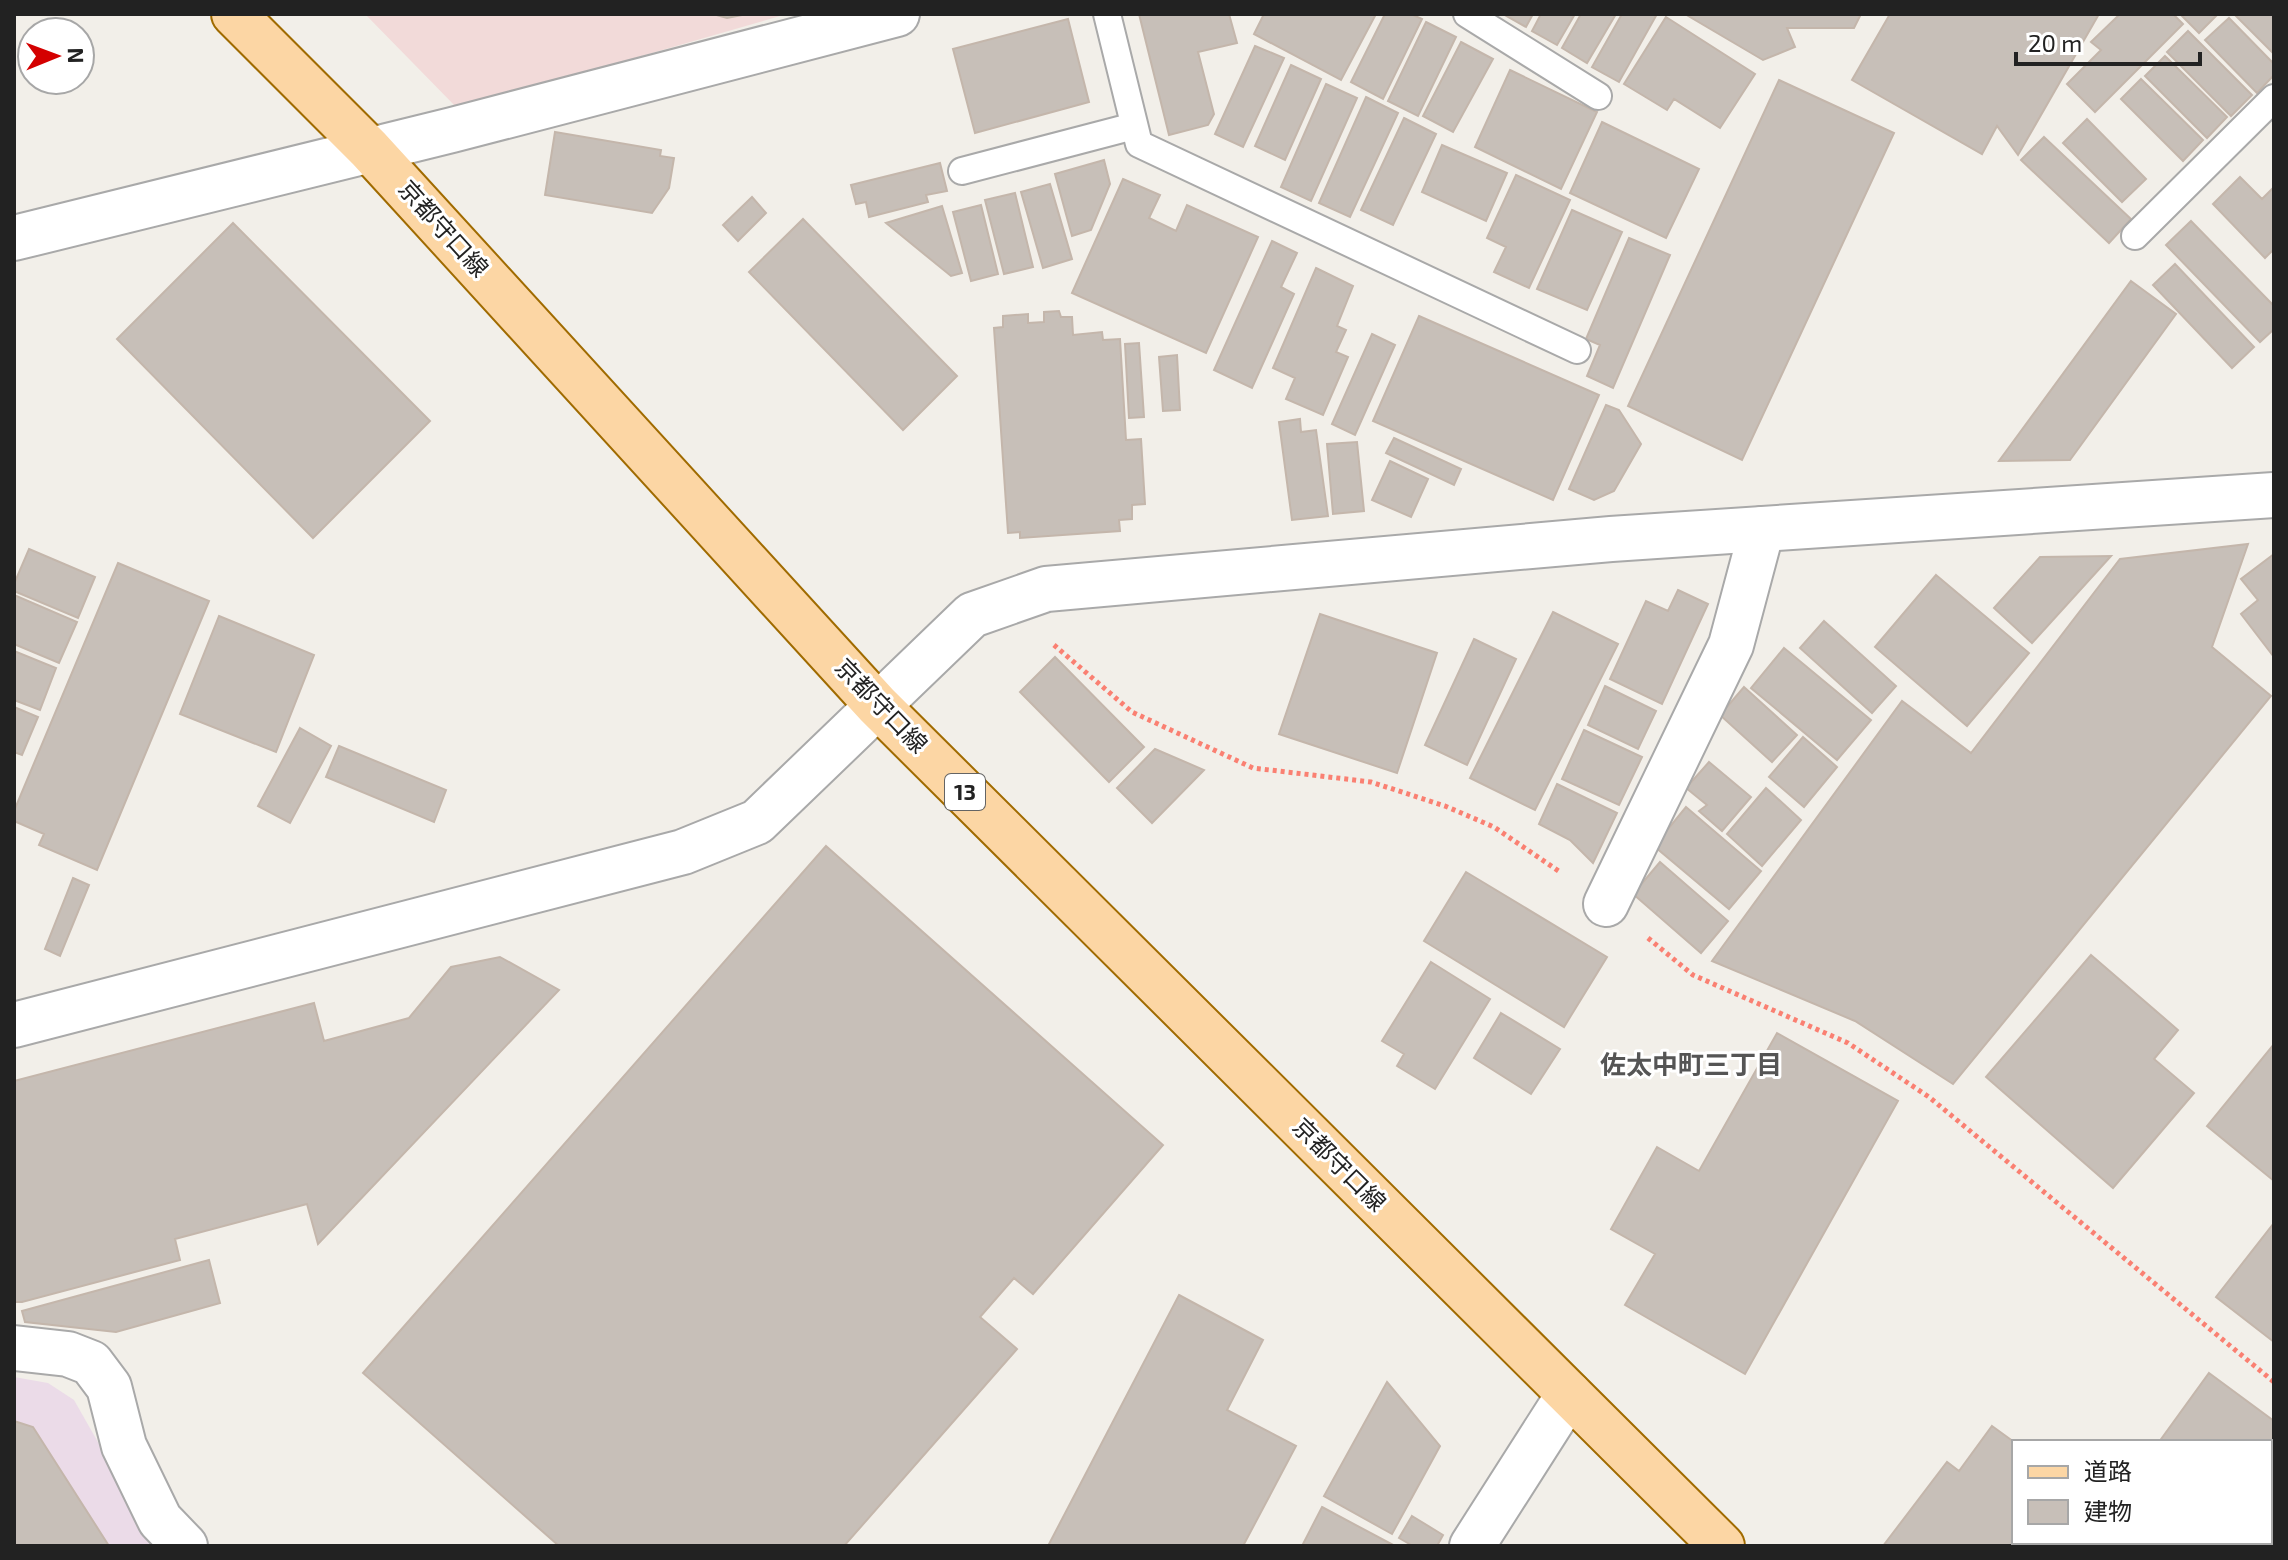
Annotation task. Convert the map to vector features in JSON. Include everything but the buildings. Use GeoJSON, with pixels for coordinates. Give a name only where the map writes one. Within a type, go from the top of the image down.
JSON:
{"type":"FeatureCollection","features":[{"type":"Feature","properties":{"kind":"main road","name":"京都守口線"},"geometry":{"type":"LineString","coordinates":[[234,14],[369,149],[877,705],[1722,1546]]}},
{"type":"Feature","properties":{"kind":"street"},"geometry":{"type":"LineString","coordinates":[[14,238],[452,130],[894,14]]}},
{"type":"Feature","properties":{"kind":"street"},"geometry":{"type":"LineString","coordinates":[[14,1025],[683,852],[757,822],[972,615],[1046,589],[1611,539],[2274,495]]}},
{"type":"Feature","properties":{"kind":"street"},"geometry":{"type":"LineString","coordinates":[[1606,904],[1731,645],[1762,529]]}},
{"type":"Feature","properties":{"kind":"street"},"geometry":{"type":"LineString","coordinates":[[14,1348],[68,1354],[91,1363],[109,1387],[124,1446],[160,1520],[185,1546]]}},
{"type":"Feature","properties":{"kind":"street"},"geometry":{"type":"LineString","coordinates":[[1472,1546],[1569,1394]]}},
{"type":"Feature","properties":{"kind":"lane"},"geometry":{"type":"LineString","coordinates":[[1107,14],[1139,144],[1577,350]]}},
{"type":"Feature","properties":{"kind":"lane"},"geometry":{"type":"LineString","coordinates":[[1467,14],[1598,96]]}},
{"type":"Feature","properties":{"kind":"lane"},"geometry":{"type":"LineString","coordinates":[[2135,236],[2274,98]]}},
{"type":"Feature","properties":{"kind":"lane"},"geometry":{"type":"LineString","coordinates":[[962,171],[1134,126]]}},
{"type":"Feature","properties":{"kind":"path"},"geometry":{"type":"LineString","coordinates":[[1005,603],[1132,712],[1253,768],[1371,782],[1445,806],[1494,827],[1606,904],[1693,975],[1848,1043],[1929,1097],[2274,1382]]}},
{"type":"Feature","properties":{"kind":"shaded area"},"geometry":{"type":"Polygon","coordinates":[[[365,14],[787,14],[458,109],[365,14]]]}},
{"type":"Feature","properties":{"kind":"shaded area"},"geometry":{"type":"Polygon","coordinates":[[[14,1377],[48,1383],[74,1400],[157,1546],[14,1546],[14,1377]]]}},
{"type":"Feature","properties":{"kind":"district","name":"佐太中町三丁目"},"geometry":{"type":"Point","coordinates":[1691,1065]}}]}
